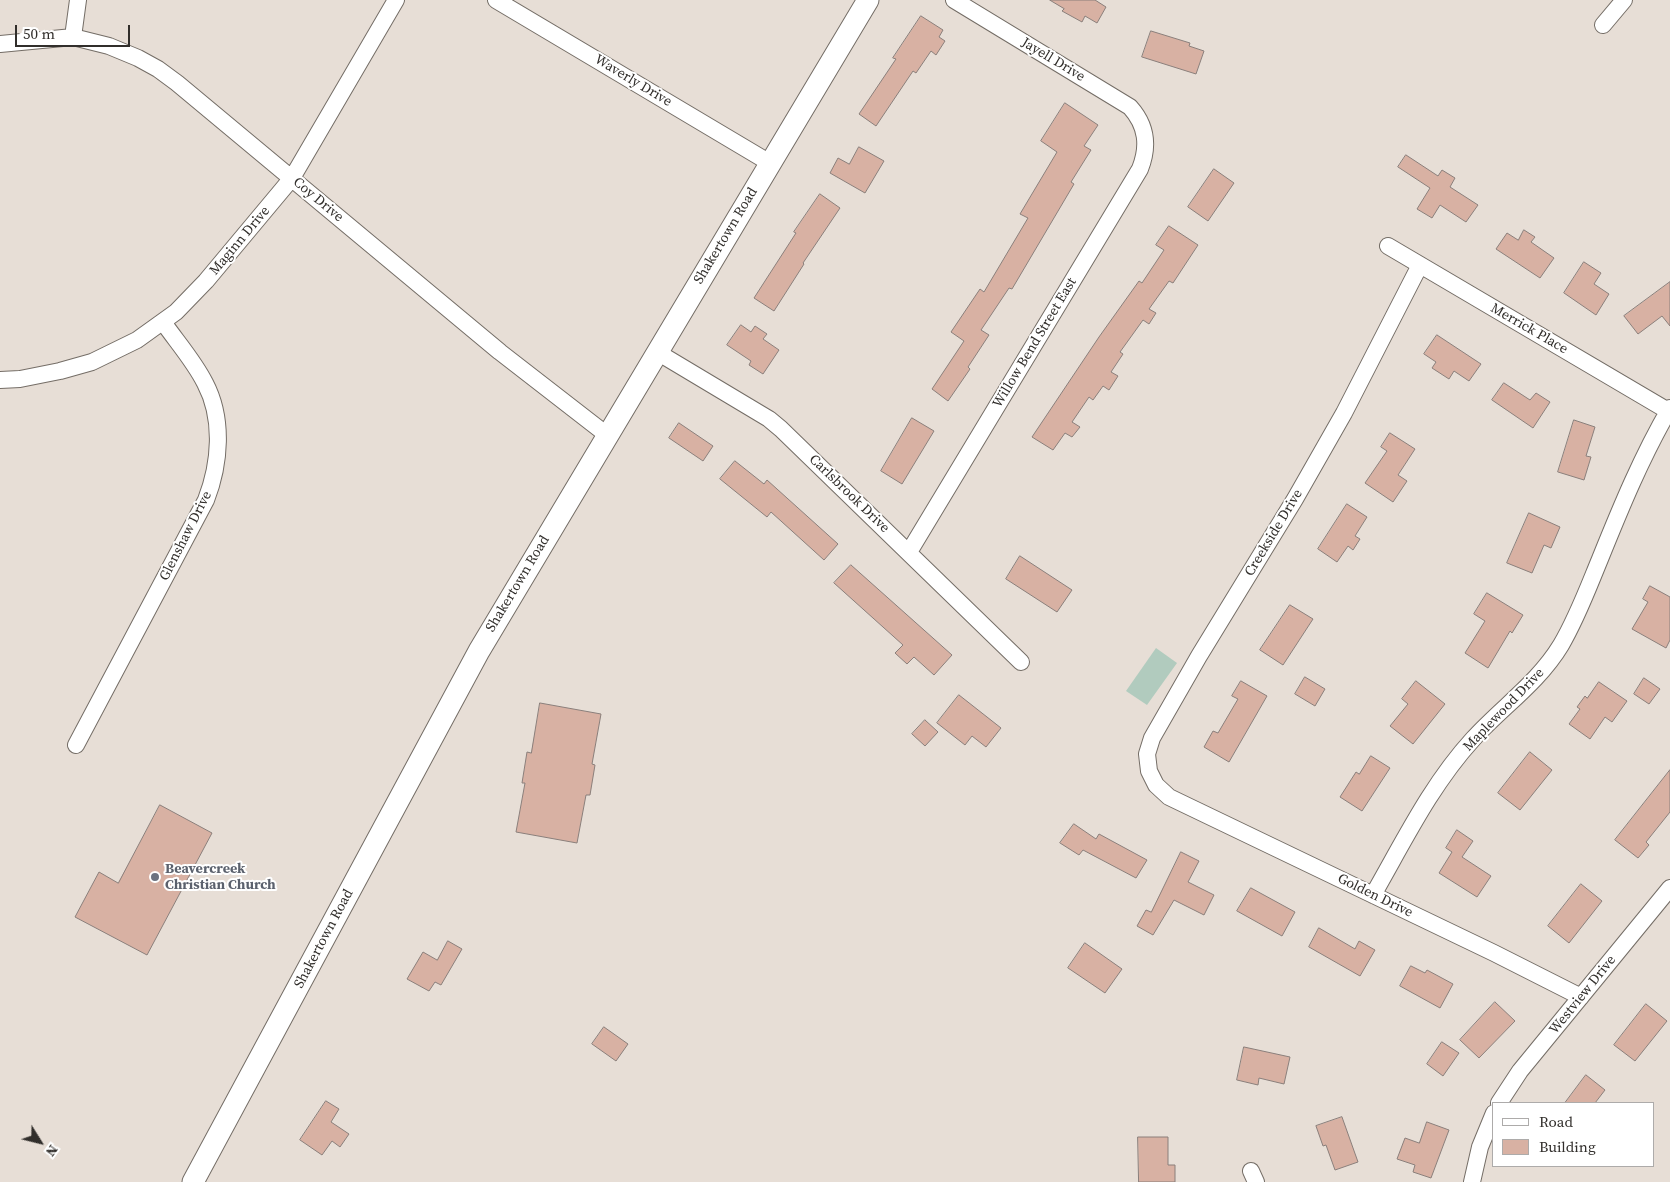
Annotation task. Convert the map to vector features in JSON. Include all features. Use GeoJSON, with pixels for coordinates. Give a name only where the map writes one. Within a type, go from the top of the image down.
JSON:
{"type":"FeatureCollection","features":[{"type":"Feature","properties":{"kind":"street"},"geometry":{"type":"LineString","coordinates":[[73,37],[78,0]]}},
{"type":"Feature","properties":{"kind":"street","name":"Maginn Drive"},"geometry":{"type":"LineString","coordinates":[[0,380],[20,379],[92,362],[137,340],[176,312],[206,281],[292,178],[396,0]]}},
{"type":"Feature","properties":{"kind":"street","name":"Waverly Drive"},"geometry":{"type":"LineString","coordinates":[[496,0],[770,162]]}},
{"type":"Feature","properties":{"kind":"street","name":"Shakertown Road"},"geometry":{"type":"LineString","coordinates":[[193,1182],[479,651],[868,0]]}},
{"type":"Feature","properties":{"kind":"street","name":"Jayell Drive"},"geometry":{"type":"LineString","coordinates":[[954,0],[1123,102],[1136,114],[1144,128]]}},
{"type":"Feature","properties":{"kind":"street"},"geometry":{"type":"LineString","coordinates":[[1603,25],[1624,0]]}},
{"type":"Feature","properties":{"kind":"street","name":"Coy Drive"},"geometry":{"type":"LineString","coordinates":[[0,44],[73,37],[109,46],[158,69],[500,352],[607,435]]}},
{"type":"Feature","properties":{"kind":"street","name":"Willow Bend Street East"},"geometry":{"type":"LineString","coordinates":[[909,552],[1140,169],[1146,149],[1144,128]]}},
{"type":"Feature","properties":{"kind":"street","name":"Merrick Place"},"geometry":{"type":"LineString","coordinates":[[1388,246],[1669,410]]}},
{"type":"Feature","properties":{"kind":"street","name":"Creekside Drive"},"geometry":{"type":"LineString","coordinates":[[1168,797],[1156,785],[1149,771],[1147,754],[1152,738],[1344,413],[1420,266]]}},
{"type":"Feature","properties":{"kind":"street","name":"Glenshaw Drive"},"geometry":{"type":"LineString","coordinates":[[76,745],[206,500],[215,474],[218,445],[215,413],[211,396],[199,372],[163,322]]}},
{"type":"Feature","properties":{"kind":"street","name":"Carlsbrook Drive"},"geometry":{"type":"LineString","coordinates":[[657,352],[781,428],[1021,662]]}},
{"type":"Feature","properties":{"kind":"street","name":"Maplewood Drive"},"geometry":{"type":"LineString","coordinates":[[1373,895],[1425,802],[1448,769],[1474,738],[1534,681],[1562,644],[1577,614],[1642,458],[1669,410]]}},
{"type":"Feature","properties":{"kind":"street","name":"Golden Drive"},"geometry":{"type":"LineString","coordinates":[[1168,797],[1494,953],[1581,997]]}},
{"type":"Feature","properties":{"kind":"street","name":"Westview Drive"},"geometry":{"type":"LineString","coordinates":[[1500,1102],[1520,1071],[1670,888]]}},
{"type":"Feature","properties":{"kind":"street"},"geometry":{"type":"LineString","coordinates":[[1472,1182],[1480,1147],[1492,1118]]}},
{"type":"Feature","properties":{"kind":"green space"},"geometry":{"type":"Polygon","coordinates":[[[1156,648],[1177,663],[1147,705],[1126,691],[1156,648]]]}},
{"type":"Feature","properties":{"kind":"building"},"geometry":{"type":"Polygon","coordinates":[[[1050,0],[1095,0],[1106,7],[1097,23],[1085,16],[1082,22],[1062,11],[1064,9],[1050,0]]]}},
{"type":"Feature","properties":{"kind":"building"},"geometry":{"type":"Polygon","coordinates":[[[921,16],[943,30],[939,37],[945,41],[936,55],[931,51],[916,73],[913,71],[876,126],[859,114],[896,59],[893,58],[921,16]]]}},
{"type":"Feature","properties":{"kind":"building"},"geometry":{"type":"Polygon","coordinates":[[[1151,31],[1190,43],[1189,46],[1204,51],[1196,74],[1142,57],[1151,31]]]}},
{"type":"Feature","properties":{"kind":"building"},"geometry":{"type":"Polygon","coordinates":[[[1065,103],[1098,125],[1084,146],[1091,150],[1071,182],[1074,184],[1012,289],[1009,288],[981,330],[989,335],[968,367],[970,369],[948,401],[932,389],[964,341],[951,332],[980,289],[984,292],[1028,218],[1020,214],[1057,152],[1041,141],[1065,103]]]}},
{"type":"Feature","properties":{"kind":"building"},"geometry":{"type":"Polygon","coordinates":[[[859,147],[884,161],[865,193],[830,173],[838,158],[849,164],[859,147]]]}},
{"type":"Feature","properties":{"kind":"building"},"geometry":{"type":"Polygon","coordinates":[[[1406,155],[1438,176],[1442,170],[1455,178],[1450,187],[1478,205],[1466,222],[1440,205],[1432,218],[1417,209],[1430,188],[1398,167],[1406,155]]]}},
{"type":"Feature","properties":{"kind":"building"},"geometry":{"type":"Polygon","coordinates":[[[1214,169],[1234,183],[1208,221],[1188,207],[1214,169]]]}},
{"type":"Feature","properties":{"kind":"building"},"geometry":{"type":"Polygon","coordinates":[[[820,194],[840,208],[774,311],[754,298],[796,233],[794,232],[820,194]]]}},
{"type":"Feature","properties":{"kind":"building"},"geometry":{"type":"Polygon","coordinates":[[[1169,226],[1198,245],[1173,283],[1169,281],[1149,309],[1156,313],[1149,324],[1143,320],[1120,352],[1123,354],[1111,372],[1118,376],[1109,390],[1103,386],[1093,400],[1089,397],[1072,422],[1080,427],[1072,437],[1065,433],[1053,450],[1032,437],[1099,337],[1139,281],[1142,283],[1164,250],[1156,245],[1169,226]]]}},
{"type":"Feature","properties":{"kind":"building"},"geometry":{"type":"Polygon","coordinates":[[[1524,230],[1535,237],[1531,242],[1554,258],[1540,278],[1496,249],[1507,233],[1518,240],[1524,230]]]}},
{"type":"Feature","properties":{"kind":"building"},"geometry":{"type":"Polygon","coordinates":[[[1584,262],[1601,273],[1594,284],[1609,294],[1596,315],[1564,293],[1584,262]]]}},
{"type":"Feature","properties":{"kind":"building"},"geometry":{"type":"Polygon","coordinates":[[[1670,282],[1670,326],[1662,316],[1638,334],[1624,316],[1670,282]]]}},
{"type":"Feature","properties":{"kind":"building"},"geometry":{"type":"Polygon","coordinates":[[[741,325],[751,332],[755,326],[767,334],[763,339],[779,350],[763,374],[749,365],[751,361],[727,345],[741,325]]]}},
{"type":"Feature","properties":{"kind":"building"},"geometry":{"type":"Polygon","coordinates":[[[1437,335],[1481,364],[1469,381],[1454,371],[1449,379],[1432,368],[1436,362],[1424,354],[1437,335]]]}},
{"type":"Feature","properties":{"kind":"building"},"geometry":{"type":"Polygon","coordinates":[[[1504,383],[1530,400],[1536,393],[1550,402],[1533,428],[1492,400],[1504,383]]]}},
{"type":"Feature","properties":{"kind":"building"},"geometry":{"type":"Polygon","coordinates":[[[912,418],[934,431],[902,484],[881,471],[912,418]]]}},
{"type":"Feature","properties":{"kind":"building"},"geometry":{"type":"Polygon","coordinates":[[[1574,420],[1595,427],[1586,456],[1591,457],[1584,480],[1558,472],[1574,420]]]}},
{"type":"Feature","properties":{"kind":"building"},"geometry":{"type":"Polygon","coordinates":[[[679,423],[713,446],[703,461],[669,438],[679,423]]]}},
{"type":"Feature","properties":{"kind":"building"},"geometry":{"type":"Polygon","coordinates":[[[1390,433],[1415,449],[1398,475],[1407,481],[1393,502],[1365,483],[1387,451],[1381,447],[1390,433]]]}},
{"type":"Feature","properties":{"kind":"building"},"geometry":{"type":"Polygon","coordinates":[[[735,461],[764,484],[767,480],[838,544],[824,560],[771,512],[767,517],[720,479],[735,461]]]}},
{"type":"Feature","properties":{"kind":"building"},"geometry":{"type":"Polygon","coordinates":[[[1347,504],[1367,517],[1355,536],[1360,539],[1353,550],[1348,546],[1337,562],[1318,549],[1347,504]]]}},
{"type":"Feature","properties":{"kind":"building"},"geometry":{"type":"Polygon","coordinates":[[[1529,513],[1560,527],[1551,548],[1544,545],[1532,573],[1507,563],[1529,513]]]}},
{"type":"Feature","properties":{"kind":"building"},"geometry":{"type":"Polygon","coordinates":[[[1020,556],[1072,590],[1057,612],[1006,579],[1020,556]]]}},
{"type":"Feature","properties":{"kind":"building"},"geometry":{"type":"Polygon","coordinates":[[[851,565],[952,655],[934,675],[914,657],[907,664],[895,653],[903,645],[834,583],[851,565]]]}},
{"type":"Feature","properties":{"kind":"building"},"geometry":{"type":"Polygon","coordinates":[[[1650,586],[1670,597],[1670,640],[1666,648],[1632,629],[1648,602],[1643,599],[1650,586]]]}},
{"type":"Feature","properties":{"kind":"building"},"geometry":{"type":"Polygon","coordinates":[[[1487,593],[1523,615],[1512,633],[1510,631],[1488,668],[1465,653],[1485,621],[1474,614],[1487,593]]]}},
{"type":"Feature","properties":{"kind":"building"},"geometry":{"type":"Polygon","coordinates":[[[1290,605],[1313,619],[1283,665],[1260,650],[1290,605]]]}},
{"type":"Feature","properties":{"kind":"building"},"geometry":{"type":"Polygon","coordinates":[[[1305,677],[1325,689],[1315,706],[1295,694],[1305,677]]]}},
{"type":"Feature","properties":{"kind":"building"},"geometry":{"type":"Polygon","coordinates":[[[1644,678],[1660,689],[1649,704],[1634,694],[1644,678]]]}},
{"type":"Feature","properties":{"kind":"building"},"geometry":{"type":"Polygon","coordinates":[[[1241,681],[1267,696],[1229,762],[1204,747],[1213,731],[1218,733],[1238,699],[1232,696],[1241,681]]]}},
{"type":"Feature","properties":{"kind":"building"},"geometry":{"type":"Polygon","coordinates":[[[1416,681],[1445,704],[1413,744],[1390,726],[1408,704],[1402,699],[1416,681]]]}},
{"type":"Feature","properties":{"kind":"building"},"geometry":{"type":"Polygon","coordinates":[[[1599,682],[1627,701],[1612,722],[1605,717],[1590,739],[1569,724],[1580,709],[1577,707],[1585,696],[1587,698],[1599,682]]]}},
{"type":"Feature","properties":{"kind":"building"},"geometry":{"type":"Polygon","coordinates":[[[959,695],[1001,728],[986,747],[972,736],[965,745],[937,723],[959,695]]]}},
{"type":"Feature","properties":{"kind":"building"},"geometry":{"type":"Polygon","coordinates":[[[540,703],[601,714],[592,764],[595,765],[590,795],[586,795],[577,843],[516,832],[525,783],[522,783],[527,752],[531,753],[540,703]]]}},
{"type":"Feature","properties":{"kind":"building"},"geometry":{"type":"Polygon","coordinates":[[[925,720],[938,732],[925,746],[912,734],[925,720]]]}},
{"type":"Feature","properties":{"kind":"building"},"geometry":{"type":"Polygon","coordinates":[[[1530,752],[1552,770],[1520,810],[1498,793],[1530,752]]]}},
{"type":"Feature","properties":{"kind":"building"},"geometry":{"type":"Polygon","coordinates":[[[1371,756],[1390,768],[1362,811],[1340,797],[1356,772],[1359,774],[1371,756]]]}},
{"type":"Feature","properties":{"kind":"building"},"geometry":{"type":"Polygon","coordinates":[[[1670,770],[1670,812],[1646,842],[1649,845],[1638,858],[1615,840],[1670,770]]]}},
{"type":"Feature","properties":{"kind":"building","name":"Beavercreek Christian Church"},"geometry":{"type":"Polygon","coordinates":[[[160,805],[212,833],[147,955],[75,917],[99,872],[118,883],[160,805]]]}},
{"type":"Feature","properties":{"kind":"building"},"geometry":{"type":"Polygon","coordinates":[[[1074,824],[1096,839],[1099,834],[1147,860],[1136,878],[1083,850],[1079,855],[1060,843],[1074,824]]]}},
{"type":"Feature","properties":{"kind":"building"},"geometry":{"type":"Polygon","coordinates":[[[1457,830],[1473,841],[1462,857],[1491,876],[1477,897],[1439,873],[1452,852],[1446,848],[1457,830]]]}},
{"type":"Feature","properties":{"kind":"building"},"geometry":{"type":"Polygon","coordinates":[[[1181,852],[1199,861],[1188,882],[1214,895],[1204,915],[1174,900],[1153,935],[1137,926],[1146,910],[1151,912],[1181,852]]]}},
{"type":"Feature","properties":{"kind":"building"},"geometry":{"type":"Polygon","coordinates":[[[1581,884],[1602,901],[1569,943],[1548,926],[1581,884]]]}},
{"type":"Feature","properties":{"kind":"building"},"geometry":{"type":"Polygon","coordinates":[[[1251,888],[1295,912],[1282,936],[1237,911],[1251,888]]]}},
{"type":"Feature","properties":{"kind":"building"},"geometry":{"type":"Polygon","coordinates":[[[1319,928],[1355,949],[1359,941],[1375,950],[1360,976],[1309,947],[1319,928]]]}},
{"type":"Feature","properties":{"kind":"building"},"geometry":{"type":"Polygon","coordinates":[[[448,941],[462,949],[441,985],[435,982],[429,991],[407,979],[423,952],[437,960],[448,941]]]}},
{"type":"Feature","properties":{"kind":"building"},"geometry":{"type":"Polygon","coordinates":[[[1085,943],[1122,969],[1105,993],[1068,968],[1085,943]]]}},
{"type":"Feature","properties":{"kind":"building"},"geometry":{"type":"Polygon","coordinates":[[[1411,966],[1425,973],[1427,970],[1453,984],[1440,1008],[1400,986],[1411,966]]]}},
{"type":"Feature","properties":{"kind":"building"},"geometry":{"type":"Polygon","coordinates":[[[1495,1002],[1515,1021],[1479,1058],[1460,1040],[1495,1002]]]}},
{"type":"Feature","properties":{"kind":"building"},"geometry":{"type":"Polygon","coordinates":[[[1646,1004],[1667,1021],[1635,1061],[1614,1045],[1646,1004]]]}},
{"type":"Feature","properties":{"kind":"building"},"geometry":{"type":"Polygon","coordinates":[[[604,1027],[628,1044],[616,1061],[592,1044],[604,1027]]]}},
{"type":"Feature","properties":{"kind":"building"},"geometry":{"type":"Polygon","coordinates":[[[1442,1042],[1459,1053],[1443,1076],[1427,1064],[1442,1042]]]}},
{"type":"Feature","properties":{"kind":"building"},"geometry":{"type":"Polygon","coordinates":[[[1244,1047],[1290,1057],[1284,1084],[1259,1078],[1258,1085],[1237,1080],[1244,1047]]]}},
{"type":"Feature","properties":{"kind":"building"},"geometry":{"type":"Polygon","coordinates":[[[1586,1075],[1605,1090],[1596,1102],[1566,1102],[1586,1075]]]}},
{"type":"Feature","properties":{"kind":"building"},"geometry":{"type":"Polygon","coordinates":[[[326,1101],[339,1109],[331,1122],[349,1134],[340,1147],[332,1141],[322,1155],[300,1140],[326,1101]]]}},
{"type":"Feature","properties":{"kind":"building"},"geometry":{"type":"Polygon","coordinates":[[[1342,1117],[1358,1162],[1335,1170],[1326,1145],[1323,1146],[1316,1126],[1342,1117]]]}},
{"type":"Feature","properties":{"kind":"building"},"geometry":{"type":"Polygon","coordinates":[[[1427,1122],[1449,1130],[1431,1178],[1413,1172],[1415,1165],[1397,1159],[1405,1138],[1419,1143],[1427,1122]]]}},
{"type":"Feature","properties":{"kind":"building"},"geometry":{"type":"Polygon","coordinates":[[[1138,1137],[1168,1137],[1168,1165],[1175,1165],[1175,1182],[1139,1182],[1138,1137]]]}},
{"type":"Feature","properties":{"kind":"place","name":"Beavercreek Christian Church"},"geometry":{"type":"Point","coordinates":[155,877]}}]}
